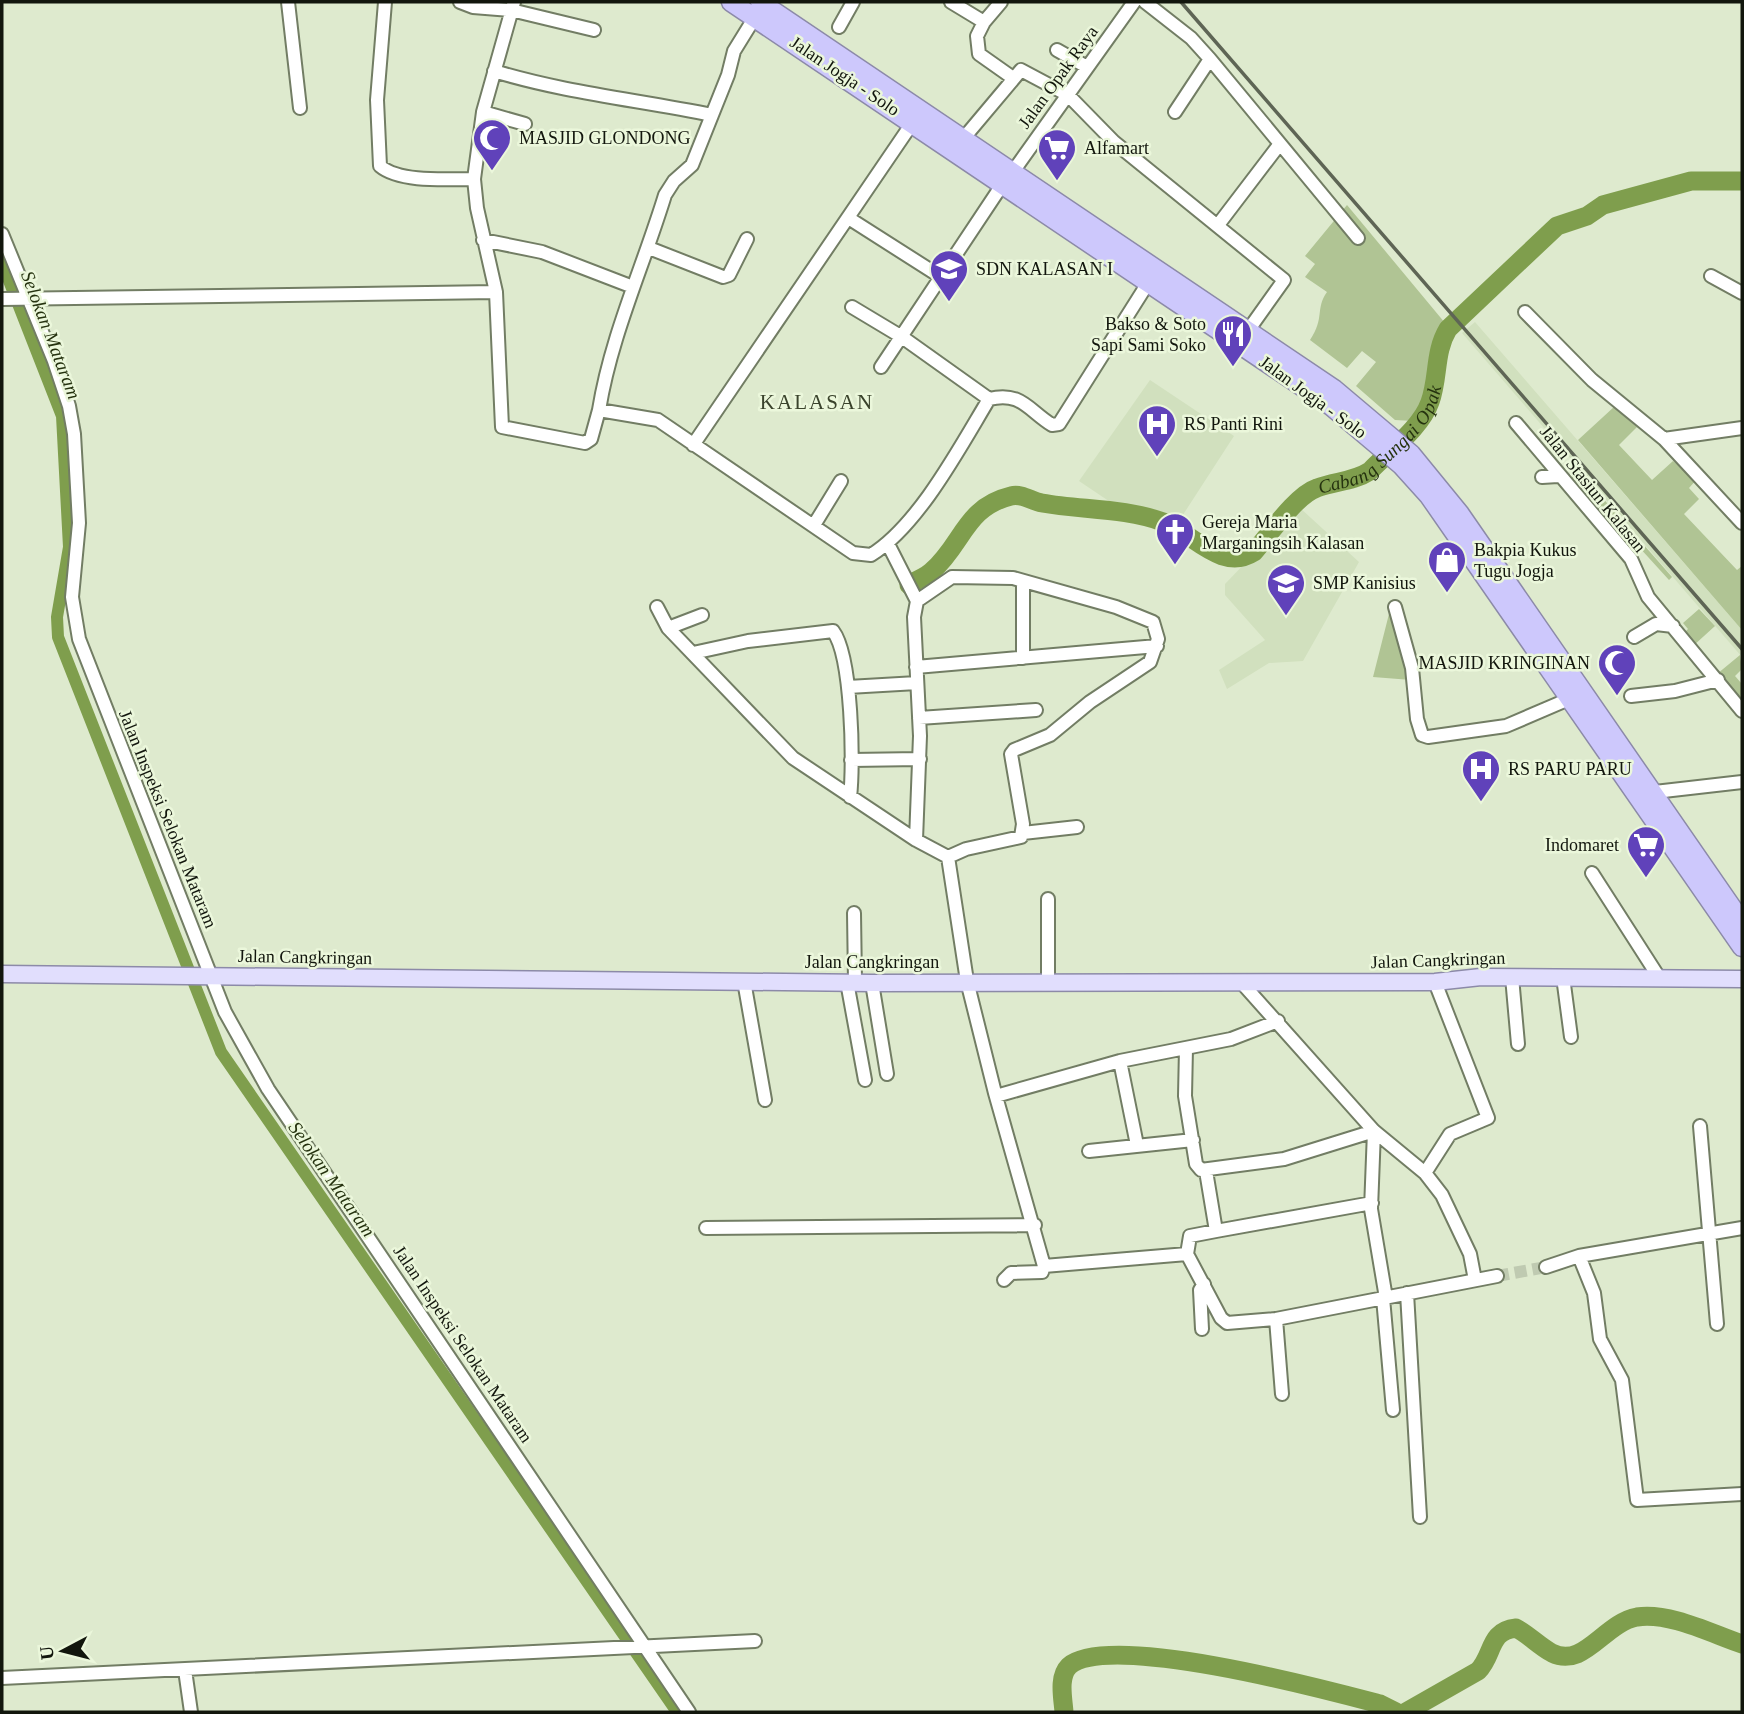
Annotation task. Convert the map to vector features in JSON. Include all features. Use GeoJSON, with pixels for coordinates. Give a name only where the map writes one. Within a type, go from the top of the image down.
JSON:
{"type":"FeatureCollection","features":[{"type":"Feature","properties":{"kind":"highway","name":"Jalan Jogja - Solo"},"geometry":{"type":"LineString","coordinates":[[731,2],[758,9],[1007,179],[1334,389],[1460,514],[1742,947]]}},
{"type":"Feature","properties":{"kind":"highway","name":"Jalan Jogja - Solo"},"geometry":{"type":"LineString","coordinates":[[923,123],[963,139],[1007,179],[1147,283],[1331,406],[1370,427]]}},
{"type":"Feature","properties":{"kind":"highway","name":"Jalan Jogja - Solo"},"geometry":{"type":"LineString","coordinates":[[1406,460],[1569,699],[1742,922]]}},
{"type":"Feature","properties":{"kind":"main road","name":"Jalan Cangkringan"},"geometry":{"type":"LineString","coordinates":[[2,974],[872,983],[1435,982],[1512,977],[1742,979]]}},
{"type":"Feature","properties":{"kind":"street"},"geometry":{"type":"LineString","coordinates":[[288,2],[300,108]]}},
{"type":"Feature","properties":{"kind":"street"},"geometry":{"type":"LineString","coordinates":[[385,2],[377,100],[380,166],[390,173],[434,179],[474,179]]}},
{"type":"Feature","properties":{"kind":"street"},"geometry":{"type":"LineString","coordinates":[[460,2],[474,7],[513,6],[594,30]]}},
{"type":"Feature","properties":{"kind":"street"},"geometry":{"type":"LineString","coordinates":[[839,27],[853,2]]}},
{"type":"Feature","properties":{"kind":"street"},"geometry":{"type":"LineString","coordinates":[[951,2],[985,22]]}},
{"type":"Feature","properties":{"kind":"street"},"geometry":{"type":"LineString","coordinates":[[1000,2],[977,36],[979,54],[1013,78]]}},
{"type":"Feature","properties":{"kind":"street","name":"Jalan Opak Raya"},"geometry":{"type":"LineString","coordinates":[[881,367],[1007,179],[1134,2]]}},
{"type":"Feature","properties":{"kind":"street"},"geometry":{"type":"LineString","coordinates":[[1145,2],[1191,38],[1358,237]]}},
{"type":"Feature","properties":{"kind":"street"},"geometry":{"type":"LineString","coordinates":[[513,6],[483,111],[474,179],[483,240],[496,292],[502,427],[585,443],[592,439],[604,380],[665,195],[674,181],[692,165],[728,75],[734,51],[758,9]]}},
{"type":"Feature","properties":{"kind":"street"},"geometry":{"type":"LineString","coordinates":[[1056,50],[1087,67]]}},
{"type":"Feature","properties":{"kind":"street"},"geometry":{"type":"LineString","coordinates":[[1175,112],[1210,59]]}},
{"type":"Feature","properties":{"kind":"street"},"geometry":{"type":"LineString","coordinates":[[494,71],[582,94],[634,99],[712,115]]}},
{"type":"Feature","properties":{"kind":"street"},"geometry":{"type":"LineString","coordinates":[[963,139],[1013,78],[1023,71],[1068,95],[1114,142],[1284,280],[1247,332]]}},
{"type":"Feature","properties":{"kind":"street"},"geometry":{"type":"LineString","coordinates":[[483,111],[525,124]]}},
{"type":"Feature","properties":{"kind":"street"},"geometry":{"type":"LineString","coordinates":[[693,445],[850,219],[923,123]]}},
{"type":"Feature","properties":{"kind":"street"},"geometry":{"type":"LineString","coordinates":[[1218,225],[1279,145]]}},
{"type":"Feature","properties":{"kind":"street"},"geometry":{"type":"LineString","coordinates":[[850,219],[941,277]]}},
{"type":"Feature","properties":{"kind":"street","name":"Jalan Inspeksi Selokan Mataram"},"geometry":{"type":"LineString","coordinates":[[2,234],[24,298],[69,406],[75,447],[78,554],[73,586],[79,639],[208,975],[243,1048],[268,1089],[689,1712]]}},
{"type":"Feature","properties":{"kind":"street"},"geometry":{"type":"LineString","coordinates":[[649,248],[723,277],[729,275],[747,239]]}},
{"type":"Feature","properties":{"kind":"street"},"geometry":{"type":"LineString","coordinates":[[483,240],[542,252],[633,287]]}},
{"type":"Feature","properties":{"kind":"street"},"geometry":{"type":"LineString","coordinates":[[1711,276],[1742,293]]}},
{"type":"Feature","properties":{"kind":"street"},"geometry":{"type":"LineString","coordinates":[[852,307],[902,337],[989,399],[1007,396],[1015,398],[1052,425],[1059,424],[1147,283]]}},
{"type":"Feature","properties":{"kind":"street"},"geometry":{"type":"LineString","coordinates":[[3,299],[496,292]]}},
{"type":"Feature","properties":{"kind":"street"},"geometry":{"type":"LineString","coordinates":[[1525,312],[1592,380],[1664,439],[1742,523]]}},
{"type":"Feature","properties":{"kind":"street"},"geometry":{"type":"LineString","coordinates":[[599,410],[658,421],[860,555],[872,555],[888,544],[945,472],[989,399]]}},
{"type":"Feature","properties":{"kind":"street","name":"Jalan Stasiun Kalasan"},"geometry":{"type":"LineString","coordinates":[[1516,424],[1631,559],[1648,597],[1742,711]]}},
{"type":"Feature","properties":{"kind":"street"},"geometry":{"type":"LineString","coordinates":[[1664,439],[1742,428]]}},
{"type":"Feature","properties":{"kind":"street"},"geometry":{"type":"LineString","coordinates":[[1542,477],[1558,476]]}},
{"type":"Feature","properties":{"kind":"street"},"geometry":{"type":"LineString","coordinates":[[814,525],[841,481]]}},
{"type":"Feature","properties":{"kind":"street"},"geometry":{"type":"LineString","coordinates":[[888,544],[917,601],[914,617],[920,759],[916,840]]}},
{"type":"Feature","properties":{"kind":"street"},"geometry":{"type":"LineString","coordinates":[[917,601],[952,577],[1023,581],[1116,607],[1153,622],[1157,630],[1157,646],[1145,666],[1090,702],[1056,731],[1014,750],[1011,754],[1023,833],[1019,839],[966,849],[948,857]]}},
{"type":"Feature","properties":{"kind":"street"},"geometry":{"type":"LineString","coordinates":[[1023,581],[1023,658]]}},
{"type":"Feature","properties":{"kind":"street"},"geometry":{"type":"LineString","coordinates":[[657,607],[668,628],[793,758],[916,840],[948,857]]}},
{"type":"Feature","properties":{"kind":"street"},"geometry":{"type":"LineString","coordinates":[[1395,607],[1412,668],[1422,735],[1428,737],[1506,726],[1569,699]]}},
{"type":"Feature","properties":{"kind":"street"},"geometry":{"type":"LineString","coordinates":[[668,628],[702,615]]}},
{"type":"Feature","properties":{"kind":"street"},"geometry":{"type":"LineString","coordinates":[[1634,637],[1656,624],[1673,626]]}},
{"type":"Feature","properties":{"kind":"street"},"geometry":{"type":"LineString","coordinates":[[693,653],[748,641],[833,631],[848,687],[850,797]]}},
{"type":"Feature","properties":{"kind":"street"},"geometry":{"type":"LineString","coordinates":[[916,667],[1157,646]]}},
{"type":"Feature","properties":{"kind":"street"},"geometry":{"type":"LineString","coordinates":[[1631,696],[1675,691],[1718,680]]}},
{"type":"Feature","properties":{"kind":"street"},"geometry":{"type":"LineString","coordinates":[[848,687],[917,683]]}},
{"type":"Feature","properties":{"kind":"street"},"geometry":{"type":"LineString","coordinates":[[919,718],[1036,710]]}},
{"type":"Feature","properties":{"kind":"street"},"geometry":{"type":"LineString","coordinates":[[851,760],[920,759]]}},
{"type":"Feature","properties":{"kind":"street"},"geometry":{"type":"LineString","coordinates":[[1644,795],[1742,782]]}},
{"type":"Feature","properties":{"kind":"street"},"geometry":{"type":"LineString","coordinates":[[1023,833],[1077,827]]}},
{"type":"Feature","properties":{"kind":"street"},"geometry":{"type":"LineString","coordinates":[[948,857],[967,981],[996,1097],[1035,1225],[1044,1266],[1042,1272],[1011,1273],[1004,1280]]}},
{"type":"Feature","properties":{"kind":"street"},"geometry":{"type":"LineString","coordinates":[[1592,873],[1660,979]]}},
{"type":"Feature","properties":{"kind":"street"},"geometry":{"type":"LineString","coordinates":[[1048,899],[1048,981]]}},
{"type":"Feature","properties":{"kind":"street"},"geometry":{"type":"LineString","coordinates":[[854,913],[851,982],[865,1080]]}},
{"type":"Feature","properties":{"kind":"street"},"geometry":{"type":"LineString","coordinates":[[1512,977],[1518,1044]]}},
{"type":"Feature","properties":{"kind":"street"},"geometry":{"type":"LineString","coordinates":[[1563,977],[1571,1037]]}},
{"type":"Feature","properties":{"kind":"street"},"geometry":{"type":"LineString","coordinates":[[744,981],[765,1100]]}},
{"type":"Feature","properties":{"kind":"street"},"geometry":{"type":"LineString","coordinates":[[1241,982],[1374,1131],[1425,1173],[1456,1220],[1470,1254],[1475,1280]]}},
{"type":"Feature","properties":{"kind":"street"},"geometry":{"type":"LineString","coordinates":[[1425,1173],[1450,1134],[1488,1118],[1435,982]]}},
{"type":"Feature","properties":{"kind":"street"},"geometry":{"type":"LineString","coordinates":[[872,983],[887,1074]]}},
{"type":"Feature","properties":{"kind":"street"},"geometry":{"type":"LineString","coordinates":[[996,1097],[1120,1061],[1231,1040],[1278,1021]]}},
{"type":"Feature","properties":{"kind":"street"},"geometry":{"type":"LineString","coordinates":[[1186,1048],[1185,1096],[1192,1140],[1196,1164],[1206,1171],[1284,1159],[1374,1131]]}},
{"type":"Feature","properties":{"kind":"street"},"geometry":{"type":"LineString","coordinates":[[1120,1061],[1137,1145]]}},
{"type":"Feature","properties":{"kind":"street"},"geometry":{"type":"LineString","coordinates":[[1700,1126],[1717,1324]]}},
{"type":"Feature","properties":{"kind":"street"},"geometry":{"type":"LineString","coordinates":[[1374,1131],[1372,1203],[1375,1245],[1385,1298],[1393,1410]]}},
{"type":"Feature","properties":{"kind":"street"},"geometry":{"type":"LineString","coordinates":[[1089,1151],[1192,1140]]}},
{"type":"Feature","properties":{"kind":"street"},"geometry":{"type":"LineString","coordinates":[[1206,1171],[1216,1231]]}},
{"type":"Feature","properties":{"kind":"street"},"geometry":{"type":"LineString","coordinates":[[1372,1203],[1190,1236],[1187,1254],[1220,1318],[1227,1323],[1276,1319],[1497,1276]]}},
{"type":"Feature","properties":{"kind":"street"},"geometry":{"type":"LineString","coordinates":[[706,1228],[1035,1225]]}},
{"type":"Feature","properties":{"kind":"street"},"geometry":{"type":"LineString","coordinates":[[1546,1267],[1579,1256],[1742,1228]]}},
{"type":"Feature","properties":{"kind":"street"},"geometry":{"type":"LineString","coordinates":[[1044,1266],[1187,1254]]}},
{"type":"Feature","properties":{"kind":"street"},"geometry":{"type":"LineString","coordinates":[[1579,1256],[1594,1293],[1600,1339],[1622,1380],[1637,1500],[1742,1494]]}},
{"type":"Feature","properties":{"kind":"street"},"geometry":{"type":"LineString","coordinates":[[1202,1329],[1200,1290],[1204,1284]]}},
{"type":"Feature","properties":{"kind":"street"},"geometry":{"type":"LineString","coordinates":[[1407,1293],[1420,1517]]}},
{"type":"Feature","properties":{"kind":"street"},"geometry":{"type":"LineString","coordinates":[[1276,1319],[1282,1394]]}},
{"type":"Feature","properties":{"kind":"street"},"geometry":{"type":"LineString","coordinates":[[2,1678],[755,1641]]}},
{"type":"Feature","properties":{"kind":"street"},"geometry":{"type":"LineString","coordinates":[[185,1670],[191,1712]]}},
{"type":"Feature","properties":{"kind":"shaded area"},"geometry":{"type":"Polygon","coordinates":[[[1347,205],[1450,329],[1442,356],[1414,421],[1395,420],[1356,386],[1376,362],[1362,351],[1347,368],[1310,340],[1327,292],[1305,277],[1315,264],[1305,256],[1347,205]]]}},
{"type":"Feature","properties":{"kind":"shaded area"},"geometry":{"type":"Polygon","coordinates":[[[1475,322],[1742,630],[1742,657],[1462,333],[1475,322]]]}},
{"type":"Feature","properties":{"kind":"shaded area","name":"RS Panti Rini"},"geometry":{"type":"Polygon","coordinates":[[[1150,380],[1234,436],[1177,524],[1156,517],[1128,514],[1079,481],[1150,380]]]}},
{"type":"Feature","properties":{"kind":"shaded area"},"geometry":{"type":"Polygon","coordinates":[[[1615,406],[1637,427],[1619,445],[1652,480],[1673,461],[1697,479],[1689,488],[1699,499],[1684,514],[1737,570],[1742,566],[1742,630],[1578,440],[1615,406]]]}},
{"type":"Feature","properties":{"kind":"shaded area"},"geometry":{"type":"Polygon","coordinates":[[[1578,470],[1672,577],[1669,580],[1628,535],[1620,542],[1605,526],[1610,520],[1571,476],[1578,470]]]}},
{"type":"Feature","properties":{"kind":"shaded area","name":"SMP Kanisius"},"geometry":{"type":"Polygon","coordinates":[[[1299,507],[1359,562],[1303,661],[1269,663],[1227,689],[1219,670],[1265,640],[1225,595],[1225,584],[1299,507]]]}},
{"type":"Feature","properties":{"kind":"shaded area"},"geometry":{"type":"Polygon","coordinates":[[[1699,609],[1715,626],[1693,646],[1683,634],[1688,629],[1683,623],[1699,609]]]}},
{"type":"Feature","properties":{"kind":"shaded area"},"geometry":{"type":"Polygon","coordinates":[[[1390,610],[1411,680],[1373,677],[1390,610]]]}},
{"type":"Feature","properties":{"kind":"shaded area"},"geometry":{"type":"Polygon","coordinates":[[[1740,655],[1742,669],[1735,676],[1742,684],[1742,706],[1717,674],[1740,655]]]}},
{"type":"Feature","properties":{"kind":"waterway","name":"Cabang Sungai Opak"},"geometry":{"type":"LineString","coordinates":[[909,585],[930,573],[974,517],[996,501],[1015,495],[1042,503],[1148,517],[1174,527],[1207,549],[1230,558],[1254,552],[1283,516],[1309,492],[1370,471],[1412,430],[1430,402],[1441,347],[1448,329],[1557,226],[1587,216],[1603,205],[1691,181],[1742,181]]}},
{"type":"Feature","properties":{"kind":"waterway","name":"Selokan Mataram"},"geometry":{"type":"LineString","coordinates":[[2,263],[62,416],[69,547],[57,617],[58,637],[221,1052],[677,1712]]}},
{"type":"Feature","properties":{"kind":"waterway"},"geometry":{"type":"LineString","coordinates":[[1406,1712],[1478,1671],[1500,1634],[1516,1628],[1552,1653],[1563,1656],[1584,1650],[1625,1621],[1650,1616],[1677,1621],[1742,1644]]}},
{"type":"Feature","properties":{"kind":"waterway"},"geometry":{"type":"LineString","coordinates":[[1064,1712],[1062,1682],[1069,1666],[1091,1657],[1127,1655],[1171,1659],[1269,1677],[1380,1704],[1396,1712]]}},
{"type":"Feature","properties":{"kind":"tunnel"},"geometry":{"type":"LineString","coordinates":[[1497,1276],[1546,1267]]}},
{"type":"Feature","properties":{"kind":"railway"},"geometry":{"type":"LineString","coordinates":[[1181,2],[1742,649]]}},
{"type":"Feature","properties":{"kind":"place","name":"MASJID GLONDONG"},"geometry":{"type":"Point","coordinates":[492,172]}},
{"type":"Feature","properties":{"kind":"place","name":"Alfamart"},"geometry":{"type":"Point","coordinates":[1057,182]}},
{"type":"Feature","properties":{"kind":"place","name":"SDN KALASAN I"},"geometry":{"type":"Point","coordinates":[949,303]}},
{"type":"Feature","properties":{"kind":"place","name":"Bakso & Soto Sapi Sami Soko"},"geometry":{"type":"Point","coordinates":[1233,368]}},
{"type":"Feature","properties":{"kind":"place","name":"RS Panti Rini"},"geometry":{"type":"Point","coordinates":[1157,458]}},
{"type":"Feature","properties":{"kind":"place","name":"Gereja Maria Marganingsih Kalasan"},"geometry":{"type":"Point","coordinates":[1175,566]}},
{"type":"Feature","properties":{"kind":"place","name":"Bakpia Kukus Tugu Jogja"},"geometry":{"type":"Point","coordinates":[1447,594]}},
{"type":"Feature","properties":{"kind":"place","name":"SMP Kanisius"},"geometry":{"type":"Point","coordinates":[1286,617]}},
{"type":"Feature","properties":{"kind":"place","name":"MASJID KRINGINAN"},"geometry":{"type":"Point","coordinates":[1617,697]}},
{"type":"Feature","properties":{"kind":"place","name":"RS PARU PARU"},"geometry":{"type":"Point","coordinates":[1481,803]}},
{"type":"Feature","properties":{"kind":"place","name":"Indomaret"},"geometry":{"type":"Point","coordinates":[1646,879]}},
{"type":"Feature","properties":{"kind":"district","name":"KALASAN"},"geometry":{"type":"Point","coordinates":[817,402]}}]}
